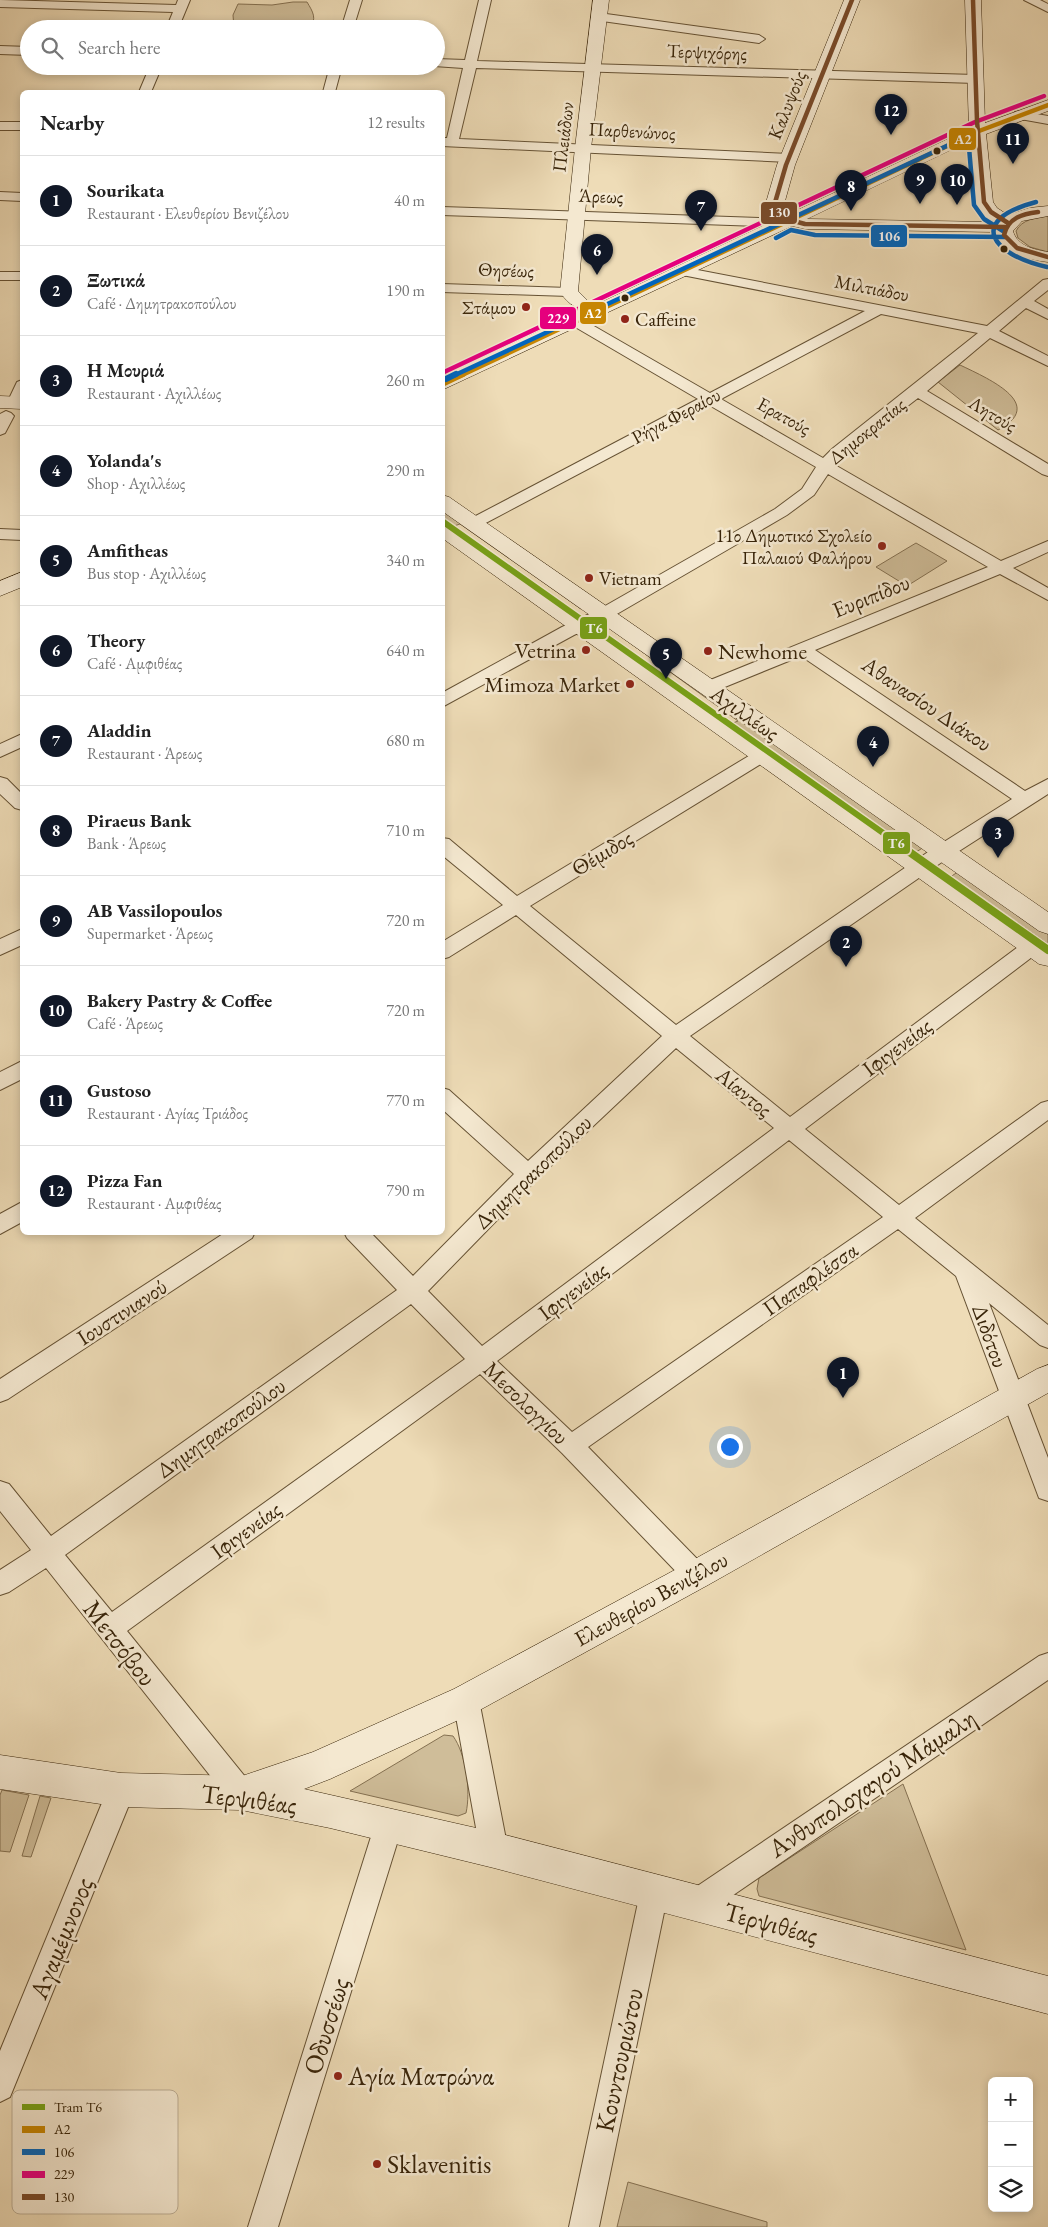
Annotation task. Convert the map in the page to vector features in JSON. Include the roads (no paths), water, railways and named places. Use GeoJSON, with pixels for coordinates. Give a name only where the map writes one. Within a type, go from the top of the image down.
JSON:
{"type":"FeatureCollection","features":[{"type":"Feature","properties":{"kind":"street"},"geometry":{"type":"LineString","coordinates":[[350,20],[356,0]]}},
{"type":"Feature","properties":{"kind":"street"},"geometry":{"type":"LineString","coordinates":[[448,142],[470,64],[485,0]]}},
{"type":"Feature","properties":{"kind":"street","name":"Πλειάδων"},"geometry":{"type":"LineString","coordinates":[[576,306],[576,216],[582,148],[601,0]]}},
{"type":"Feature","properties":{"kind":"street","name":"Καλυψούς"},"geometry":{"type":"LineString","coordinates":[[784,216],[774,206],[789,158],[852,0]]}},
{"type":"Feature","properties":{"kind":"street"},"geometry":{"type":"LineString","coordinates":[[973,0],[978,126],[984,202],[991,212],[1006,225]]}},
{"type":"Feature","properties":{"kind":"street"},"geometry":{"type":"LineString","coordinates":[[1030,0],[1048,8]]}},
{"type":"Feature","properties":{"kind":"street"},"geometry":{"type":"LineString","coordinates":[[0,3],[182,4],[176,20]]}},
{"type":"Feature","properties":{"kind":"street"},"geometry":{"type":"LineString","coordinates":[[599,17],[759,39]]}},
{"type":"Feature","properties":{"kind":"street"},"geometry":{"type":"LineString","coordinates":[[0,50],[20,51]]}},
{"type":"Feature","properties":{"kind":"street","name":"Τερψιχόρης"},"geometry":{"type":"LineString","coordinates":[[445,63],[822,75],[976,88]]}},
{"type":"Feature","properties":{"kind":"street"},"geometry":{"type":"LineString","coordinates":[[146,90],[152,75]]}},
{"type":"Feature","properties":{"kind":"street"},"geometry":{"type":"LineString","coordinates":[[330,90],[334,75]]}},
{"type":"Feature","properties":{"kind":"street"},"geometry":{"type":"LineString","coordinates":[[976,88],[985,103],[1048,120]]}},
{"type":"Feature","properties":{"kind":"street"},"geometry":{"type":"LineString","coordinates":[[445,382],[576,306],[682,271],[784,216],[1048,95]]}},
{"type":"Feature","properties":{"kind":"street"},"geometry":{"type":"LineString","coordinates":[[1014,112],[1048,105]]}},
{"type":"Feature","properties":{"kind":"street"},"geometry":{"type":"LineString","coordinates":[[0,126],[20,126]]}},
{"type":"Feature","properties":{"kind":"street","name":"Παρθενώνος"},"geometry":{"type":"LineString","coordinates":[[448,142],[789,158]]}},
{"type":"Feature","properties":{"kind":"street"},"geometry":{"type":"LineString","coordinates":[[0,196],[20,197]]}},
{"type":"Feature","properties":{"kind":"street","name":"Άρεως"},"geometry":{"type":"LineString","coordinates":[[445,211],[759,222]]}},
{"type":"Feature","properties":{"kind":"street"},"geometry":{"type":"LineString","coordinates":[[445,369],[759,222],[784,216],[815,225],[1006,225],[1024,215],[1048,211]]}},
{"type":"Feature","properties":{"kind":"street"},"geometry":{"type":"LineString","coordinates":[[1006,225],[1005,236],[1013,246],[1048,258]]}},
{"type":"Feature","properties":{"kind":"street","name":"Μιλτιάδου"},"geometry":{"type":"LineString","coordinates":[[682,271],[988,331],[1048,362]]}},
{"type":"Feature","properties":{"kind":"street"},"geometry":{"type":"LineString","coordinates":[[0,276],[20,276]]}},
{"type":"Feature","properties":{"kind":"street","name":"Δημοκρατίας"},"geometry":{"type":"LineString","coordinates":[[579,625],[604,614],[781,512],[808,492],[826,465],[838,452],[917,391],[1048,283]]}},
{"type":"Feature","properties":{"kind":"street","name":"Θησέως"},"geometry":{"type":"LineString","coordinates":[[445,288],[576,306]]}},
{"type":"Feature","properties":{"kind":"street"},"geometry":{"type":"LineString","coordinates":[[1027,302],[1048,315]]}},
{"type":"Feature","properties":{"kind":"street","name":"Ερατούς"},"geometry":{"type":"LineString","coordinates":[[576,306],[710,399],[1048,595]]}},
{"type":"Feature","properties":{"kind":"street","name":"Ρήγα Φεραίου"},"geometry":{"type":"LineString","coordinates":[[474,523],[878,310]]}},
{"type":"Feature","properties":{"kind":"street","name":"Λητούς"},"geometry":{"type":"LineString","coordinates":[[917,391],[1048,471]]}},
{"type":"Feature","properties":{"kind":"street","name":"Αχιλλέως"},"geometry":{"type":"LineString","coordinates":[[445,503],[1048,925]]}},
{"type":"Feature","properties":{"kind":"street","name":"Αχιλλέως"},"geometry":{"type":"LineString","coordinates":[[445,532],[1041,952]]}},
{"type":"Feature","properties":{"kind":"street"},"geometry":{"type":"LineString","coordinates":[[0,534],[20,535]]}},
{"type":"Feature","properties":{"kind":"street","name":"Ευριπίδου"},"geometry":{"type":"LineString","coordinates":[[709,687],[1001,568],[1048,546]]}},
{"type":"Feature","properties":{"kind":"street"},"geometry":{"type":"LineString","coordinates":[[0,575],[20,565]]}},
{"type":"Feature","properties":{"kind":"street"},"geometry":{"type":"LineString","coordinates":[[0,589],[20,580]]}},
{"type":"Feature","properties":{"kind":"street"},"geometry":{"type":"LineString","coordinates":[[445,699],[579,625]]}},
{"type":"Feature","properties":{"kind":"street","name":"Αθανασίου Διάκου"},"geometry":{"type":"LineString","coordinates":[[802,648],[1026,800]]}},
{"type":"Feature","properties":{"kind":"street"},"geometry":{"type":"LineString","coordinates":[[0,752],[20,741]]}},
{"type":"Feature","properties":{"kind":"street","name":"Θέμιδος"},"geometry":{"type":"LineString","coordinates":[[445,950],[763,755]]}},
{"type":"Feature","properties":{"kind":"street"},"geometry":{"type":"LineString","coordinates":[[0,783],[20,802]]}},
{"type":"Feature","properties":{"kind":"street","name":"Δημητρακοπούλου"},"geometry":{"type":"LineString","coordinates":[[0,1584],[49,1552],[414,1290],[528,1174],[675,1036],[943,852],[1048,785]]}},
{"type":"Feature","properties":{"kind":"street","name":"Αίαντος"},"geometry":{"type":"LineString","coordinates":[[445,846],[898,1218],[1048,1338]]}},
{"type":"Feature","properties":{"kind":"street"},"geometry":{"type":"LineString","coordinates":[[0,948],[20,937]]}},
{"type":"Feature","properties":{"kind":"street","name":"Ιφιγενείας"},"geometry":{"type":"LineString","coordinates":[[109,1629],[481,1360],[789,1128],[1041,952]]}},
{"type":"Feature","properties":{"kind":"street"},"geometry":{"type":"LineString","coordinates":[[0,1082],[20,1070]]}},
{"type":"Feature","properties":{"kind":"street"},"geometry":{"type":"LineString","coordinates":[[445,1101],[528,1174]]}},
{"type":"Feature","properties":{"kind":"street","name":"Παπαφλέσσα"},"geometry":{"type":"LineString","coordinates":[[571,1446],[898,1218],[1048,1108]]}},
{"type":"Feature","properties":{"kind":"street"},"geometry":{"type":"LineString","coordinates":[[0,1225],[20,1212]]}},
{"type":"Feature","properties":{"kind":"street","name":"Ιουστινιανού"},"geometry":{"type":"LineString","coordinates":[[0,1392],[239,1235]]}},
{"type":"Feature","properties":{"kind":"street","name":"Μεσολογγίου"},"geometry":{"type":"LineString","coordinates":[[358,1235],[481,1360],[571,1446],[696,1575]]}},
{"type":"Feature","properties":{"kind":"street","name":"Διδότου"},"geometry":{"type":"LineString","coordinates":[[966,1273],[1048,1490]]}},
{"type":"Feature","properties":{"kind":"street","name":"Ελευθερίου Βενιζέλου"},"geometry":{"type":"LineString","coordinates":[[241,1793],[318,1767],[466,1700],[696,1575],[1048,1378]]}},
{"type":"Feature","properties":{"kind":"street","name":"Μετσόβου"},"geometry":{"type":"LineString","coordinates":[[0,1492],[241,1793]]}},
{"type":"Feature","properties":{"kind":"street","name":"Ανθυπολοχαγού Μάμαλη"},"geometry":{"type":"LineString","coordinates":[[697,1903],[1048,1665]]}},
{"type":"Feature","properties":{"kind":"street"},"geometry":{"type":"LineString","coordinates":[[466,1700],[494,1850]]}},
{"type":"Feature","properties":{"kind":"street","name":"Τερψιθέας"},"geometry":{"type":"LineString","coordinates":[[0,1772],[121,1790],[241,1793],[389,1824],[1048,1995]]}},
{"type":"Feature","properties":{"kind":"street","name":"Αγαμέμνονος"},"geometry":{"type":"LineString","coordinates":[[0,2087],[121,1790]]}},
{"type":"Feature","properties":{"kind":"street","name":"Οδυσσέως"},"geometry":{"type":"LineString","coordinates":[[263,2227],[389,1824]]}},
{"type":"Feature","properties":{"kind":"street","name":"Κουντουριώτου"},"geometry":{"type":"LineString","coordinates":[[584,2227],[654,1893]]}},
{"type":"Feature","properties":{"kind":"tram line","name":"Τ6"},"geometry":{"type":"LineString","coordinates":[[445,523],[1048,950]]}},
{"type":"Feature","properties":{"kind":"place","name":"Pizza Fan"},"geometry":{"type":"Point","coordinates":[891,135]}},
{"type":"Feature","properties":{"kind":"place","name":"Gustoso"},"geometry":{"type":"Point","coordinates":[1013,164]}},
{"type":"Feature","properties":{"kind":"place","name":"AB Vassilopoulos"},"geometry":{"type":"Point","coordinates":[920,204]}},
{"type":"Feature","properties":{"kind":"place","name":"Bakery Pastry & Coffee"},"geometry":{"type":"Point","coordinates":[957,205]}},
{"type":"Feature","properties":{"kind":"place","name":"Piraeus Bank"},"geometry":{"type":"Point","coordinates":[851,211]}},
{"type":"Feature","properties":{"kind":"place","name":"Aladdin"},"geometry":{"type":"Point","coordinates":[701,231]}},
{"type":"Feature","properties":{"kind":"place","name":"Theory"},"geometry":{"type":"Point","coordinates":[597,275]}},
{"type":"Feature","properties":{"kind":"place","name":"Στάμου"},"geometry":{"type":"Point","coordinates":[526,307]}},
{"type":"Feature","properties":{"kind":"place","name":"Caffeine"},"geometry":{"type":"Point","coordinates":[625,319]}},
{"type":"Feature","properties":{"kind":"place","name":"11ο Δημοτικό Σχολείο Παλαιού Φαλήρου"},"geometry":{"type":"Point","coordinates":[882,546]}},
{"type":"Feature","properties":{"kind":"place","name":"Vietnam"},"geometry":{"type":"Point","coordinates":[589,578]}},
{"type":"Feature","properties":{"kind":"place","name":"Vetrina"},"geometry":{"type":"Point","coordinates":[586,650]}},
{"type":"Feature","properties":{"kind":"place","name":"Newhome"},"geometry":{"type":"Point","coordinates":[708,651]}},
{"type":"Feature","properties":{"kind":"place","name":"Amfitheas"},"geometry":{"type":"Point","coordinates":[666,679]}},
{"type":"Feature","properties":{"kind":"place","name":"Mimoza Market"},"geometry":{"type":"Point","coordinates":[630,684]}},
{"type":"Feature","properties":{"kind":"place","name":"Yolanda's"},"geometry":{"type":"Point","coordinates":[873,767]}},
{"type":"Feature","properties":{"kind":"place","name":"Η Μουριά"},"geometry":{"type":"Point","coordinates":[998,858]}},
{"type":"Feature","properties":{"kind":"place","name":"Ξωτικά"},"geometry":{"type":"Point","coordinates":[846,967]}},
{"type":"Feature","properties":{"kind":"place","name":"Sourikata"},"geometry":{"type":"Point","coordinates":[843,1398]}},
{"type":"Feature","properties":{"kind":"place","name":"Αγία Ματρώνα"},"geometry":{"type":"Point","coordinates":[338,2076]}},
{"type":"Feature","properties":{"kind":"place","name":"Sklavenitis"},"geometry":{"type":"Point","coordinates":[377,2164]}}]}
